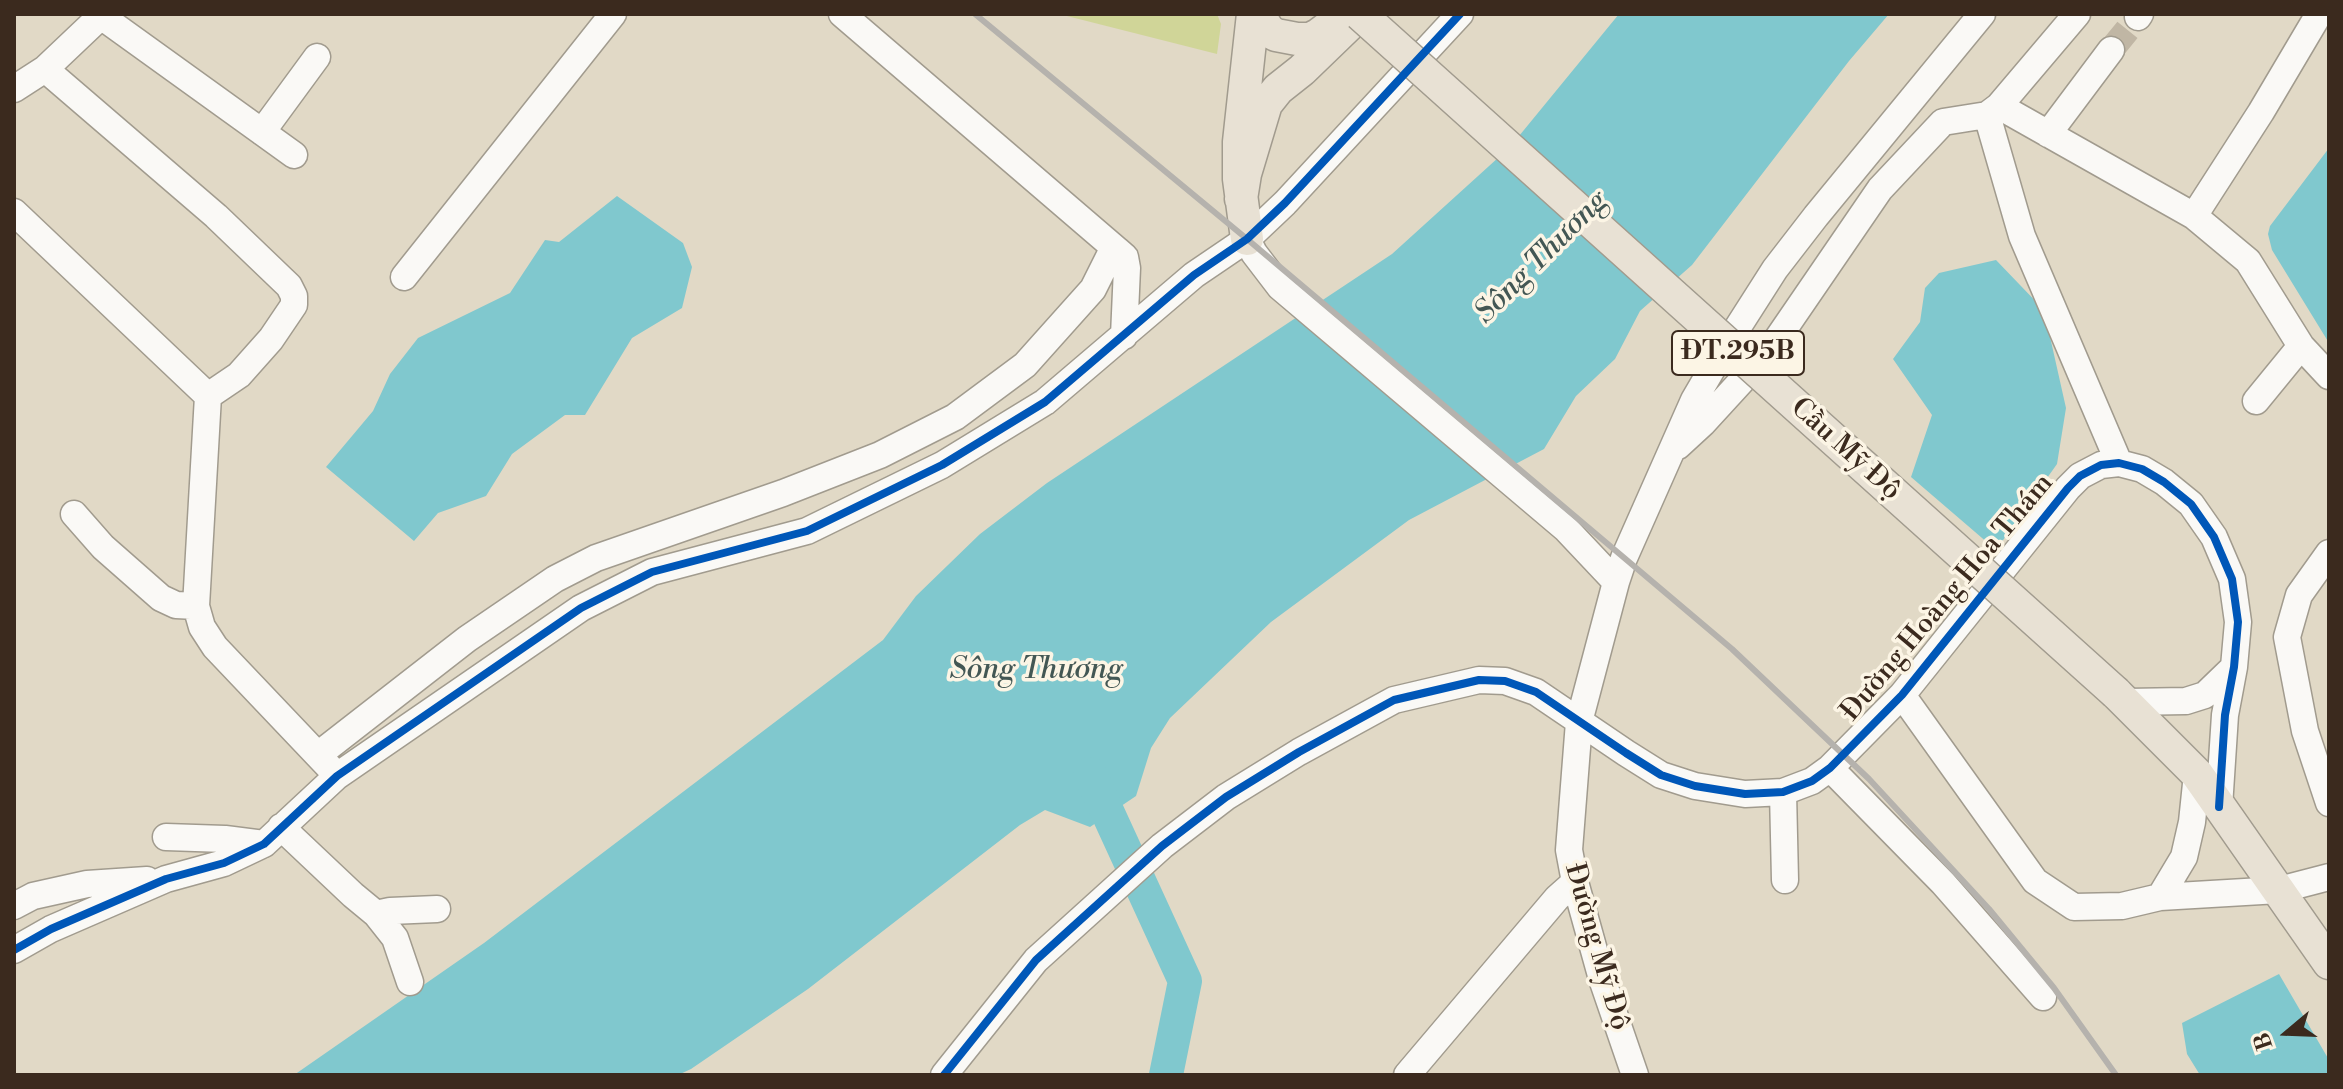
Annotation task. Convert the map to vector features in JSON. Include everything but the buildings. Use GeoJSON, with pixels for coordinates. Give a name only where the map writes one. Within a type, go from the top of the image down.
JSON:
{"type":"FeatureCollection","features":[{"type":"Feature","properties":{"kind":"main road"},"geometry":{"type":"LineString","coordinates":[[1256,14],[1269,31],[1297,39],[1310,39],[1324,32],[1343,14]]}},
{"type":"Feature","properties":{"kind":"main road"},"geometry":{"type":"LineString","coordinates":[[1247,239],[1241,199],[1239,142],[1256,14]]}},
{"type":"Feature","properties":{"kind":"main road"},"geometry":{"type":"LineString","coordinates":[[1241,199],[1245,174],[1266,104],[1278,89],[1360,14]]}},
{"type":"Feature","properties":{"kind":"main road","name":"Cầu Mỹ Độ"},"geometry":{"type":"LineString","coordinates":[[1360,14],[2121,698]]}},
{"type":"Feature","properties":{"kind":"main road","name":"ĐT.295B"},"geometry":{"type":"LineString","coordinates":[[2121,698],[2197,774],[2329,963]]}},
{"type":"Feature","properties":{"kind":"street"},"geometry":{"type":"LineString","coordinates":[[404,277],[613,14]]}},
{"type":"Feature","properties":{"kind":"street"},"geometry":{"type":"LineString","coordinates":[[842,14],[1125,257],[1124,336]]}},
{"type":"Feature","properties":{"kind":"street"},"geometry":{"type":"LineString","coordinates":[[14,950],[51,929],[166,879],[224,863],[272,836],[337,776],[581,608],[652,572],[807,531],[942,465],[1045,402],[1194,275],[1247,239],[1285,203],[1460,14]]}},
{"type":"Feature","properties":{"kind":"street","name":"Đường Mỹ Độ"},"geometry":{"type":"LineString","coordinates":[[1635,1075],[1602,979],[1569,850],[1579,722],[1616,582],[1694,400],[1775,269],[1982,14]]}},
{"type":"Feature","properties":{"kind":"street"},"geometry":{"type":"LineString","coordinates":[[1993,111],[2077,14]]}},
{"type":"Feature","properties":{"kind":"street"},"geometry":{"type":"LineString","coordinates":[[2194,216],[2319,14]]}},
{"type":"Feature","properties":{"kind":"street"},"geometry":{"type":"LineString","coordinates":[[14,89],[45,69],[102,15],[294,155]]}},
{"type":"Feature","properties":{"kind":"street"},"geometry":{"type":"LineString","coordinates":[[2048,134],[2111,50]]}},
{"type":"Feature","properties":{"kind":"street"},"geometry":{"type":"LineString","coordinates":[[262,132],[317,57]]}},
{"type":"Feature","properties":{"kind":"street"},"geometry":{"type":"LineString","coordinates":[[45,69],[216,216],[289,286],[294,296],[294,305],[271,339],[239,375],[208,396]]}},
{"type":"Feature","properties":{"kind":"street"},"geometry":{"type":"LineString","coordinates":[[1993,111],[2022,236],[2119,463],[2142,469],[2191,504],[2214,537],[2232,579],[2238,622],[2225,715],[2219,807]]}},
{"type":"Feature","properties":{"kind":"street"},"geometry":{"type":"LineString","coordinates":[[1669,454],[1703,423],[1769,351],[1880,189],[1943,122],[1993,111],[2048,134],[2194,216],[2248,261],[2301,346],[2329,376]]}},
{"type":"Feature","properties":{"kind":"street"},"geometry":{"type":"LineString","coordinates":[[14,212],[208,396],[196,606],[202,627],[215,647],[337,776]]}},
{"type":"Feature","properties":{"kind":"street"},"geometry":{"type":"LineString","coordinates":[[1247,239],[1280,287],[1566,529],[1616,582]]}},
{"type":"Feature","properties":{"kind":"street"},"geometry":{"type":"LineString","coordinates":[[318,755],[467,639],[555,579],[596,558],[783,493],[880,455],[955,417],[1025,365],[1093,289],[1105,263],[1117,250]]}},
{"type":"Feature","properties":{"kind":"street"},"geometry":{"type":"LineString","coordinates":[[2256,401],[2301,346]]}},
{"type":"Feature","properties":{"kind":"street","name":"Đường Hoàng Hoa Thám"},"geometry":{"type":"LineString","coordinates":[[944,1075],[1036,960],[1162,846],[1226,797],[1299,752],[1394,700],[1479,680],[1505,681],[1536,692],[1661,775],[1695,786],[1745,794],[1783,792],[1812,781],[1830,768],[1902,695],[2068,488],[2088,471],[2101,465],[2119,463]]}},
{"type":"Feature","properties":{"kind":"street"},"geometry":{"type":"LineString","coordinates":[[74,514],[103,547],[161,598],[176,605],[196,606]]}},
{"type":"Feature","properties":{"kind":"street"},"geometry":{"type":"LineString","coordinates":[[2329,553],[2299,595],[2287,637],[2305,731],[2329,803]]}},
{"type":"Feature","properties":{"kind":"street"},"geometry":{"type":"LineString","coordinates":[[2121,698],[2186,701],[2205,695],[2234,667]]}},
{"type":"Feature","properties":{"kind":"street","name":"Đường Hoàng Hoa Thám"},"geometry":{"type":"LineString","coordinates":[[1902,695],[2035,881],[2074,907],[2122,906],[2160,897],[2279,890],[2329,877]]}},
{"type":"Feature","properties":{"kind":"street"},"geometry":{"type":"LineString","coordinates":[[1830,768],[1943,883],[2043,997]]}},
{"type":"Feature","properties":{"kind":"street"},"geometry":{"type":"LineString","coordinates":[[2160,897],[2184,857],[2192,822],[2197,774]]}},
{"type":"Feature","properties":{"kind":"street"},"geometry":{"type":"LineString","coordinates":[[1783,792],[1785,880]]}},
{"type":"Feature","properties":{"kind":"street"},"geometry":{"type":"LineString","coordinates":[[166,837],[225,839],[272,836],[376,914],[395,938],[410,982]]}},
{"type":"Feature","properties":{"kind":"street"},"geometry":{"type":"LineString","coordinates":[[14,906],[33,896],[87,884],[166,879]]}},
{"type":"Feature","properties":{"kind":"street"},"geometry":{"type":"LineString","coordinates":[[1416,1072],[1557,898],[1575,882]]}},
{"type":"Feature","properties":{"kind":"street"},"geometry":{"type":"LineString","coordinates":[[376,914],[437,909]]}},
{"type":"Feature","properties":{"kind":"green space"},"geometry":{"type":"Polygon","coordinates":[[[1059,14],[1217,14],[1221,24],[1217,54],[1059,14]]]}},
{"type":"Feature","properties":{"kind":"water","name":"Sông Thương"},"geometry":{"type":"Polygon","coordinates":[[[1619,14],[1889,14],[1849,61],[1692,265],[1640,311],[1615,359],[1576,396],[1544,449],[1409,520],[1271,622],[1170,718],[1151,748],[1136,796],[1090,827],[1045,810],[1020,825],[808,989],[678,1075],[294,1075],[484,943],[883,640],[916,596],[980,534],[1047,483],[1392,254],[1510,147],[1619,14]]]}},
{"type":"Feature","properties":{"kind":"water"},"geometry":{"type":"Polygon","coordinates":[[[2329,148],[2329,343],[2272,250],[2268,234],[2270,226],[2329,148]]]}},
{"type":"Feature","properties":{"kind":"water"},"geometry":{"type":"Polygon","coordinates":[[[617,196],[683,243],[692,267],[682,308],[632,338],[585,415],[565,415],[512,454],[486,496],[438,513],[414,541],[326,467],[373,411],[390,374],[418,338],[510,293],[545,240],[559,242],[617,196]]]}},
{"type":"Feature","properties":{"kind":"water"},"geometry":{"type":"Polygon","coordinates":[[[1996,260],[2044,310],[2066,408],[2057,464],[1996,550],[1911,477],[1932,415],[1893,359],[1920,322],[1925,288],[1939,273],[1996,260]]]}},
{"type":"Feature","properties":{"kind":"water"},"geometry":{"type":"Polygon","coordinates":[[[2279,974],[2329,1060],[2329,1075],[2200,1075],[2187,1054],[2182,1023],[2279,974]]]}},
{"type":"Feature","properties":{"kind":"waterway"},"geometry":{"type":"LineString","coordinates":[[1090,774],[1185,981],[1166,1075]]}},
{"type":"Feature","properties":{"kind":"tunnel"},"geometry":{"type":"LineString","coordinates":[[2111,50],[2138,17]]}},
{"type":"Feature","properties":{"kind":"railway"},"geometry":{"type":"LineString","coordinates":[[975,14],[1247,239],[1732,649],[1869,779],[1989,909],[2054,988],[2116,1075]]}},
{"type":"Feature","properties":{"kind":"cycle path"},"geometry":{"type":"LineString","coordinates":[[14,950],[51,929],[166,879],[224,863],[264,844],[337,776],[581,608],[652,572],[807,531],[942,465],[1045,402],[1194,275],[1247,239],[1285,203],[1460,14]]}},
{"type":"Feature","properties":{"kind":"cycle path"},"geometry":{"type":"LineString","coordinates":[[944,1075],[1036,960],[1162,846],[1226,797],[1299,752],[1394,700],[1479,680],[1505,681],[1536,692],[1661,775],[1695,786],[1745,794],[1783,792],[1812,781],[1830,768],[1902,695],[2068,488],[2080,476],[2101,465],[2119,463],[2142,469],[2191,504],[2214,537],[2232,579],[2238,622],[2225,715],[2219,807]]}}]}
